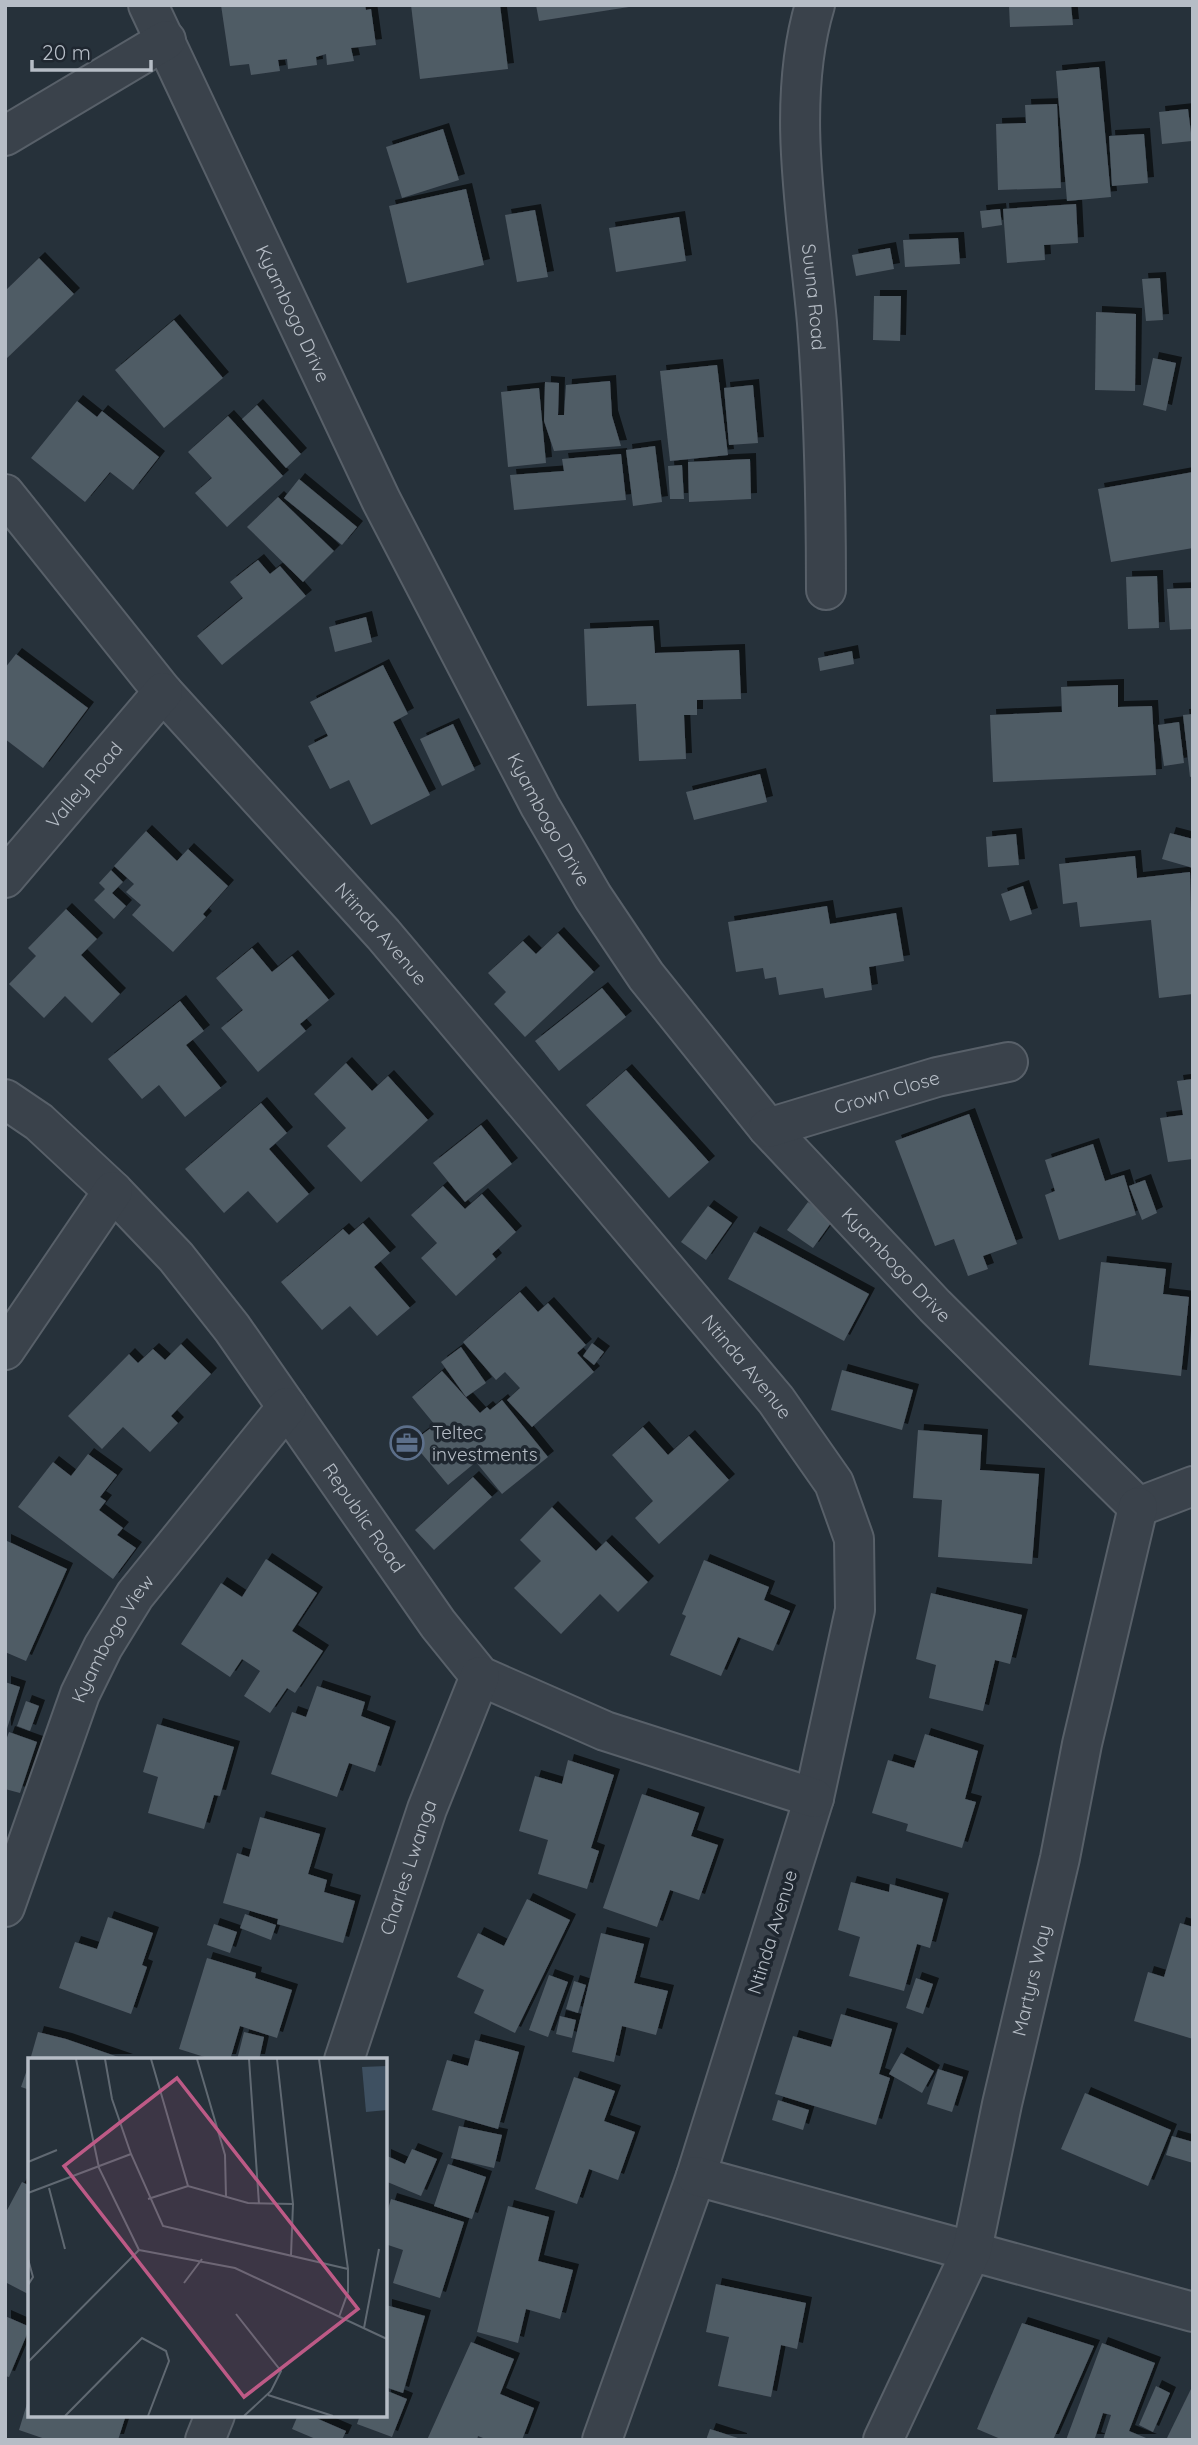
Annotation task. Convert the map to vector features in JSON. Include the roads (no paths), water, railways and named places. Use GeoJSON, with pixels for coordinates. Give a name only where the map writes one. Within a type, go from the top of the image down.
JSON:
{"type":"FeatureCollection","features":[{"type":"Feature","properties":{"kind":"street","name":"Kyambogo Drive"},"geometry":{"type":"LineString","coordinates":[[148,5],[381,500],[540,806],[593,897],[646,976],[768,1128],[936,1306],[1138,1507]]}},
{"type":"Feature","properties":{"kind":"street","name":"Suuna Road"},"geometry":{"type":"LineString","coordinates":[[815,5],[803,50],[798,103],[824,408],[826,590]]}},
{"type":"Feature","properties":{"kind":"street"},"geometry":{"type":"LineString","coordinates":[[5,136],[166,40]]}},
{"type":"Feature","properties":{"kind":"street","name":"Ntinda Avenue"},"geometry":{"type":"LineString","coordinates":[[5,494],[163,692],[383,934],[776,1400],[834,1483],[854,1539],[855,1611],[814,1798],[695,2176],[602,2440]]}},
{"type":"Feature","properties":{"kind":"street","name":"Valley Road"},"geometry":{"type":"LineString","coordinates":[[5,878],[163,692]]}},
{"type":"Feature","properties":{"kind":"street","name":"Crown Close"},"geometry":{"type":"LineString","coordinates":[[768,1128],[937,1077],[1008,1062]]}},
{"type":"Feature","properties":{"kind":"street","name":"Republic Road"},"geometry":{"type":"LineString","coordinates":[[5,1100],[39,1122],[113,1191],[176,1257],[232,1328],[438,1624],[480,1676],[606,1731],[814,1798]]}},
{"type":"Feature","properties":{"kind":"street"},"geometry":{"type":"LineString","coordinates":[[5,1350],[113,1191]]}},
{"type":"Feature","properties":{"kind":"street","name":"Kyambogo View"},"geometry":{"type":"LineString","coordinates":[[5,1907],[80,1694],[103,1647],[135,1595],[288,1407]]}},
{"type":"Feature","properties":{"kind":"street"},"geometry":{"type":"LineString","coordinates":[[1138,1507],[1193,1486]]}},
{"type":"Feature","properties":{"kind":"street","name":"Martyrs Way"},"geometry":{"type":"LineString","coordinates":[[884,2440],[972,2250],[1002,2104],[1060,1858],[1082,1744],[1138,1507]]}},
{"type":"Feature","properties":{"kind":"street","name":"Charles Lwanga"},"geometry":{"type":"LineString","coordinates":[[345,2058],[427,1809],[480,1676]]}},
{"type":"Feature","properties":{"kind":"street"},"geometry":{"type":"LineString","coordinates":[[695,2176],[1193,2312]]}},
{"type":"Feature","properties":{"kind":"street"},"geometry":{"type":"LineString","coordinates":[[205,2440],[214,2417]]}},
{"type":"Feature","properties":{"kind":"place","name":"Teltec investments"},"geometry":{"type":"Point","coordinates":[407,1443]}}]}
